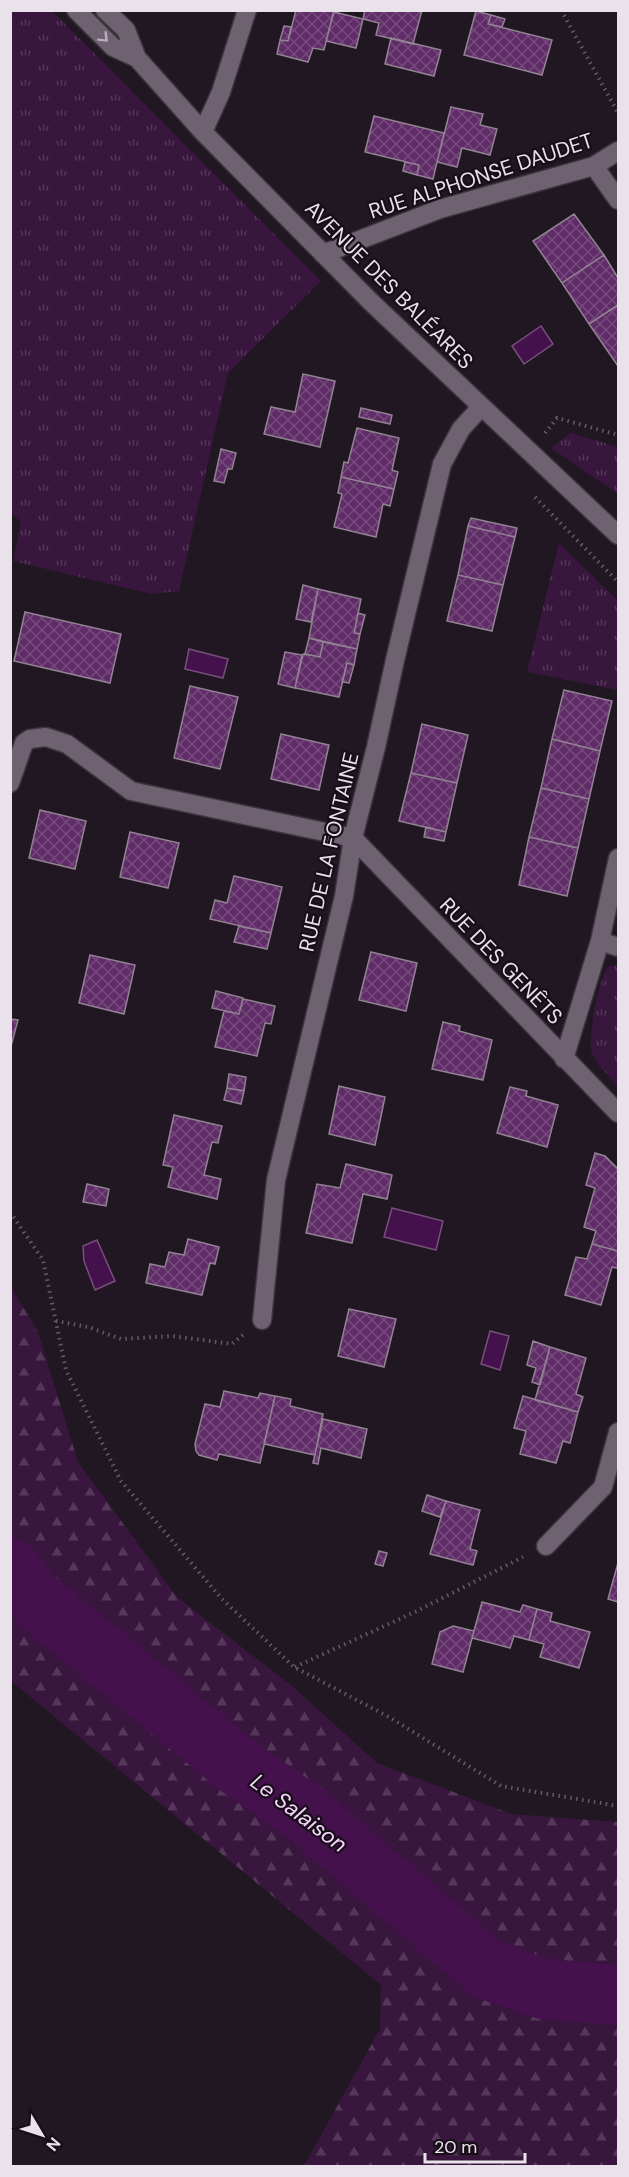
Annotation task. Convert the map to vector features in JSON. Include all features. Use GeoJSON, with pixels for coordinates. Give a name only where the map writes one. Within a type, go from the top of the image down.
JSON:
{"type":"FeatureCollection","features":[{"type":"Feature","properties":{"kind":"street","name":"AVENUE DES BALÉARES"},"geometry":{"type":"LineString","coordinates":[[76,10],[113,48],[137,58]]}},
{"type":"Feature","properties":{"kind":"street","name":"AVENUE DES BALÉARES"},"geometry":{"type":"LineString","coordinates":[[105,10],[126,30],[137,58],[203,132],[323,254],[481,407],[618,535]]}},
{"type":"Feature","properties":{"kind":"street"},"geometry":{"type":"LineString","coordinates":[[203,132],[221,92],[247,10]]}},
{"type":"Feature","properties":{"kind":"street","name":"RUE ALPHONSE DAUDET"},"geometry":{"type":"LineString","coordinates":[[323,254],[440,209],[594,166],[618,152]]}},
{"type":"Feature","properties":{"kind":"street"},"geometry":{"type":"LineString","coordinates":[[594,166],[618,200]]}},
{"type":"Feature","properties":{"kind":"street","name":"RUE DE LA FONTAINE"},"geometry":{"type":"LineString","coordinates":[[262,1320],[276,1180],[344,896],[352,838],[442,464],[461,429],[481,407]]}},
{"type":"Feature","properties":{"kind":"street"},"geometry":{"type":"LineString","coordinates":[[10,783],[24,743],[30,739],[46,736],[67,744],[131,791],[352,838]]}},
{"type":"Feature","properties":{"kind":"street","name":"RUE DES GENÊTS"},"geometry":{"type":"LineString","coordinates":[[352,838],[618,1113]]}},
{"type":"Feature","properties":{"kind":"street"},"geometry":{"type":"LineString","coordinates":[[564,1059],[600,941],[618,858]]}},
{"type":"Feature","properties":{"kind":"street"},"geometry":{"type":"LineString","coordinates":[[600,941],[618,947]]}},
{"type":"Feature","properties":{"kind":"street"},"geometry":{"type":"LineString","coordinates":[[546,1546],[603,1486],[618,1432]]}},
{"type":"Feature","properties":{"kind":"path"},"geometry":{"type":"LineString","coordinates":[[561,10],[618,113]]}},
{"type":"Feature","properties":{"kind":"path"},"geometry":{"type":"LineString","coordinates":[[530,452],[557,418],[618,435]]}},
{"type":"Feature","properties":{"kind":"path"},"geometry":{"type":"LineString","coordinates":[[10,1212],[43,1260],[66,1370],[122,1481],[222,1599],[294,1667],[389,1718],[501,1786],[618,1806]]}},
{"type":"Feature","properties":{"kind":"path"},"geometry":{"type":"LineString","coordinates":[[56,1321],[88,1327],[122,1339],[172,1336],[232,1344],[262,1320]]}},
{"type":"Feature","properties":{"kind":"path"},"geometry":{"type":"LineString","coordinates":[[294,1667],[415,1612],[546,1546]]}},
{"type":"Feature","properties":{"kind":"green space"},"geometry":{"type":"Polygon","coordinates":[[[10,11],[52,11],[321,281],[228,373],[179,591],[152,594],[13,561],[21,522],[10,512],[10,11]]]}},
{"type":"Feature","properties":{"kind":"green space"},"geometry":{"type":"Polygon","coordinates":[[[571,433],[618,447],[618,494],[551,448],[571,433]]]}},
{"type":"Feature","properties":{"kind":"green space"},"geometry":{"type":"Polygon","coordinates":[[[559,543],[618,601],[618,690],[527,672],[559,543]]]}},
{"type":"Feature","properties":{"kind":"green space"},"geometry":{"type":"Polygon","coordinates":[[[609,966],[618,966],[618,1086],[597,1062],[591,1045],[598,994],[609,966]]]}},
{"type":"Feature","properties":{"kind":"green space"},"geometry":{"type":"Polygon","coordinates":[[[11,1287],[38,1332],[78,1462],[177,1597],[292,1686],[377,1763],[511,1814],[618,1822],[618,2166],[304,2166],[380,2029],[381,1985],[11,1681],[11,1287]]]}},
{"type":"Feature","properties":{"kind":"shaded area"},"geometry":{"type":"Polygon","coordinates":[[[541,326],[553,344],[524,364],[512,346],[541,326]]]}},
{"type":"Feature","properties":{"kind":"shaded area"},"geometry":{"type":"Polygon","coordinates":[[[189,649],[228,659],[223,678],[185,669],[189,649]]]}},
{"type":"Feature","properties":{"kind":"shaded area"},"geometry":{"type":"Polygon","coordinates":[[[392,1208],[443,1221],[436,1250],[384,1237],[392,1208]]]}},
{"type":"Feature","properties":{"kind":"shaded area"},"geometry":{"type":"Polygon","coordinates":[[[97,1240],[115,1281],[95,1290],[84,1261],[83,1246],[97,1240]]]}},
{"type":"Feature","properties":{"kind":"shaded area"},"geometry":{"type":"Polygon","coordinates":[[[490,1331],[509,1336],[500,1370],[481,1364],[490,1331]]]}},
{"type":"Feature","properties":{"kind":"building"},"geometry":{"type":"Polygon","coordinates":[[[296,10],[334,10],[324,50],[313,48],[308,62],[277,54],[280,40],[288,41],[296,10]]]}},
{"type":"Feature","properties":{"kind":"building"},"geometry":{"type":"Polygon","coordinates":[[[365,10],[422,10],[413,44],[376,35],[379,23],[363,19],[365,10]]]}},
{"type":"Feature","properties":{"kind":"building"},"geometry":{"type":"Polygon","coordinates":[[[476,11],[491,15],[488,24],[552,40],[542,75],[464,55],[476,11]]]}},
{"type":"Feature","properties":{"kind":"building"},"geometry":{"type":"Polygon","coordinates":[[[334,12],[363,19],[356,48],[326,41],[334,12]]]}},
{"type":"Feature","properties":{"kind":"building"},"geometry":{"type":"Polygon","coordinates":[[[491,15],[505,19],[502,27],[488,24],[491,15]]]}},
{"type":"Feature","properties":{"kind":"building"},"geometry":{"type":"Polygon","coordinates":[[[284,26],[291,27],[288,41],[280,40],[284,26]]]}},
{"type":"Feature","properties":{"kind":"building"},"geometry":{"type":"Polygon","coordinates":[[[391,38],[441,50],[434,76],[385,64],[391,38]]]}},
{"type":"Feature","properties":{"kind":"building"},"geometry":{"type":"Polygon","coordinates":[[[451,107],[483,114],[480,125],[497,129],[490,155],[462,148],[457,167],[437,162],[451,107]]]}},
{"type":"Feature","properties":{"kind":"building"},"geometry":{"type":"Polygon","coordinates":[[[374,116],[444,133],[433,179],[417,175],[419,165],[365,152],[374,116]]]}},
{"type":"Feature","properties":{"kind":"building"},"geometry":{"type":"Polygon","coordinates":[[[405,162],[419,165],[417,175],[403,171],[405,162]]]}},
{"type":"Feature","properties":{"kind":"building"},"geometry":{"type":"Polygon","coordinates":[[[574,214],[604,255],[562,283],[533,241],[574,214]]]}},
{"type":"Feature","properties":{"kind":"building"},"geometry":{"type":"Polygon","coordinates":[[[604,255],[618,278],[618,305],[589,324],[562,283],[604,255]]]}},
{"type":"Feature","properties":{"kind":"building"},"geometry":{"type":"Polygon","coordinates":[[[618,305],[618,366],[589,324],[618,305]]]}},
{"type":"Feature","properties":{"kind":"building"},"geometry":{"type":"Polygon","coordinates":[[[303,374],[335,381],[320,447],[264,434],[271,407],[295,412],[303,374]]]}},
{"type":"Feature","properties":{"kind":"building"},"geometry":{"type":"Polygon","coordinates":[[[361,408],[392,415],[390,424],[359,417],[361,408]]]}},
{"type":"Feature","properties":{"kind":"building"},"geometry":{"type":"Polygon","coordinates":[[[357,428],[399,438],[392,470],[398,472],[394,489],[341,477],[344,462],[348,463],[357,428]]]}},
{"type":"Feature","properties":{"kind":"building"},"geometry":{"type":"Polygon","coordinates":[[[221,449],[236,453],[232,469],[228,469],[224,483],[214,481],[221,449]]]}},
{"type":"Feature","properties":{"kind":"building"},"geometry":{"type":"Polygon","coordinates":[[[341,477],[394,489],[390,506],[383,504],[376,537],[334,527],[342,494],[338,493],[341,477]]]}},
{"type":"Feature","properties":{"kind":"building"},"geometry":{"type":"Polygon","coordinates":[[[471,518],[517,528],[515,537],[468,526],[471,518]]]}},
{"type":"Feature","properties":{"kind":"building"},"geometry":{"type":"Polygon","coordinates":[[[468,526],[515,537],[503,585],[458,575],[468,526]]]}},
{"type":"Feature","properties":{"kind":"building"},"geometry":{"type":"Polygon","coordinates":[[[458,575],[503,585],[492,631],[447,621],[458,575]]]}},
{"type":"Feature","properties":{"kind":"building"},"geometry":{"type":"Polygon","coordinates":[[[303,585],[318,589],[311,622],[296,619],[303,585]]]}},
{"type":"Feature","properties":{"kind":"building"},"geometry":{"type":"Polygon","coordinates":[[[318,589],[361,599],[354,633],[360,634],[357,649],[309,638],[318,589]]]}},
{"type":"Feature","properties":{"kind":"building"},"geometry":{"type":"Polygon","coordinates":[[[25,612],[121,634],[110,683],[14,661],[25,612]]]}},
{"type":"Feature","properties":{"kind":"building"},"geometry":{"type":"Polygon","coordinates":[[[358,613],[365,615],[360,634],[354,633],[358,613]]]}},
{"type":"Feature","properties":{"kind":"building"},"geometry":{"type":"Polygon","coordinates":[[[309,638],[323,642],[320,657],[305,654],[309,638]]]}},
{"type":"Feature","properties":{"kind":"building"},"geometry":{"type":"Polygon","coordinates":[[[323,642],[357,649],[354,665],[347,663],[339,697],[295,688],[303,654],[320,657],[323,642]]]}},
{"type":"Feature","properties":{"kind":"building"},"geometry":{"type":"Polygon","coordinates":[[[285,652],[302,655],[295,688],[278,684],[285,652]]]}},
{"type":"Feature","properties":{"kind":"building"},"geometry":{"type":"Polygon","coordinates":[[[347,663],[354,665],[349,683],[342,682],[347,663]]]}},
{"type":"Feature","properties":{"kind":"building"},"geometry":{"type":"Polygon","coordinates":[[[190,686],[238,697],[220,769],[174,758],[190,686]]]}},
{"type":"Feature","properties":{"kind":"building"},"geometry":{"type":"Polygon","coordinates":[[[564,690],[612,701],[600,751],[552,739],[564,690]]]}},
{"type":"Feature","properties":{"kind":"building"},"geometry":{"type":"Polygon","coordinates":[[[422,724],[468,735],[457,783],[411,773],[422,724]]]}},
{"type":"Feature","properties":{"kind":"building"},"geometry":{"type":"Polygon","coordinates":[[[281,734],[329,745],[319,790],[271,779],[281,734]]]}},
{"type":"Feature","properties":{"kind":"building"},"geometry":{"type":"Polygon","coordinates":[[[552,739],[600,751],[589,799],[541,788],[552,739]]]}},
{"type":"Feature","properties":{"kind":"building"},"geometry":{"type":"Polygon","coordinates":[[[411,773],[457,783],[446,832],[399,821],[411,773]]]}},
{"type":"Feature","properties":{"kind":"building"},"geometry":{"type":"Polygon","coordinates":[[[541,788],[589,799],[578,848],[529,837],[541,788]]]}},
{"type":"Feature","properties":{"kind":"building"},"geometry":{"type":"Polygon","coordinates":[[[40,810],[86,821],[75,869],[29,858],[40,810]]]}},
{"type":"Feature","properties":{"kind":"building"},"geometry":{"type":"Polygon","coordinates":[[[426,827],[446,832],[444,841],[424,837],[426,827]]]}},
{"type":"Feature","properties":{"kind":"building"},"geometry":{"type":"Polygon","coordinates":[[[130,832],[179,843],[168,888],[120,877],[130,832]]]}},
{"type":"Feature","properties":{"kind":"building"},"geometry":{"type":"Polygon","coordinates":[[[529,837],[578,848],[567,896],[519,885],[529,837]]]}},
{"type":"Feature","properties":{"kind":"building"},"geometry":{"type":"Polygon","coordinates":[[[234,876],[282,887],[271,933],[210,919],[215,900],[227,903],[234,876]]]}},
{"type":"Feature","properties":{"kind":"building"},"geometry":{"type":"Polygon","coordinates":[[[239,926],[271,933],[267,949],[234,942],[239,926]]]}},
{"type":"Feature","properties":{"kind":"building"},"geometry":{"type":"Polygon","coordinates":[[[371,952],[417,963],[406,1011],[359,1000],[371,952]]]}},
{"type":"Feature","properties":{"kind":"building"},"geometry":{"type":"Polygon","coordinates":[[[90,955],[135,965],[124,1014],[79,1003],[90,955]]]}},
{"type":"Feature","properties":{"kind":"building"},"geometry":{"type":"Polygon","coordinates":[[[216,991],[243,998],[239,1014],[212,1008],[216,991]]]}},
{"type":"Feature","properties":{"kind":"building"},"geometry":{"type":"Polygon","coordinates":[[[243,999],[275,1006],[271,1024],[265,1023],[257,1056],[215,1047],[224,1011],[239,1014],[243,999]]]}},
{"type":"Feature","properties":{"kind":"building"},"geometry":{"type":"Polygon","coordinates":[[[10,1019],[18,1020],[10,1050],[10,1019]]]}},
{"type":"Feature","properties":{"kind":"building"},"geometry":{"type":"Polygon","coordinates":[[[443,1022],[460,1026],[459,1031],[492,1040],[483,1080],[432,1069],[443,1022]]]}},
{"type":"Feature","properties":{"kind":"building"},"geometry":{"type":"Polygon","coordinates":[[[229,1074],[246,1077],[244,1091],[227,1088],[229,1074]]]}},
{"type":"Feature","properties":{"kind":"building"},"geometry":{"type":"Polygon","coordinates":[[[339,1086],[385,1097],[375,1145],[329,1134],[339,1086]]]}},
{"type":"Feature","properties":{"kind":"building"},"geometry":{"type":"Polygon","coordinates":[[[510,1087],[527,1091],[526,1096],[558,1105],[547,1147],[497,1133],[510,1087]]]}},
{"type":"Feature","properties":{"kind":"building"},"geometry":{"type":"Polygon","coordinates":[[[227,1088],[244,1091],[241,1104],[224,1100],[227,1088]]]}},
{"type":"Feature","properties":{"kind":"building"},"geometry":{"type":"Polygon","coordinates":[[[174,1115],[222,1126],[218,1143],[212,1142],[204,1175],[221,1179],[217,1199],[168,1187],[173,1167],[163,1165],[174,1115]]]}},
{"type":"Feature","properties":{"kind":"building"},"geometry":{"type":"Polygon","coordinates":[[[595,1153],[605,1156],[618,1169],[618,1251],[592,1244],[596,1231],[584,1227],[595,1188],[586,1185],[595,1153]]]}},
{"type":"Feature","properties":{"kind":"building"},"geometry":{"type":"Polygon","coordinates":[[[346,1164],[392,1175],[387,1199],[363,1194],[352,1243],[306,1233],[317,1184],[340,1188],[346,1164]]]}},
{"type":"Feature","properties":{"kind":"building"},"geometry":{"type":"Polygon","coordinates":[[[87,1184],[109,1189],[106,1206],[83,1202],[87,1184]]]}},
{"type":"Feature","properties":{"kind":"building"},"geometry":{"type":"Polygon","coordinates":[[[188,1239],[219,1247],[215,1264],[210,1263],[202,1295],[146,1283],[150,1264],[165,1267],[169,1252],[184,1255],[188,1239]]]}},
{"type":"Feature","properties":{"kind":"building"},"geometry":{"type":"Polygon","coordinates":[[[592,1244],[618,1251],[618,1268],[612,1267],[601,1305],[565,1295],[576,1257],[587,1259],[592,1244]]]}},
{"type":"Feature","properties":{"kind":"building"},"geometry":{"type":"Polygon","coordinates":[[[349,1309],[396,1319],[384,1367],[338,1356],[349,1309]]]}},
{"type":"Feature","properties":{"kind":"building"},"geometry":{"type":"Polygon","coordinates":[[[533,1341],[550,1347],[540,1385],[532,1382],[536,1368],[527,1365],[533,1341]]]}},
{"type":"Feature","properties":{"kind":"building"},"geometry":{"type":"Polygon","coordinates":[[[550,1347],[586,1358],[576,1394],[583,1397],[578,1412],[535,1400],[550,1347]]]}},
{"type":"Feature","properties":{"kind":"building"},"geometry":{"type":"Polygon","coordinates":[[[224,1391],[258,1398],[260,1393],[275,1396],[260,1463],[219,1454],[217,1460],[199,1455],[196,1451],[195,1444],[205,1404],[220,1407],[224,1391]]]}},
{"type":"Feature","properties":{"kind":"building"},"geometry":{"type":"Polygon","coordinates":[[[275,1396],[291,1399],[290,1406],[323,1414],[315,1455],[264,1444],[275,1396]]]}},
{"type":"Feature","properties":{"kind":"building"},"geometry":{"type":"Polygon","coordinates":[[[523,1396],[578,1412],[570,1443],[563,1441],[556,1463],[520,1454],[526,1431],[514,1428],[523,1396]]]}},
{"type":"Feature","properties":{"kind":"building"},"geometry":{"type":"Polygon","coordinates":[[[323,1419],[367,1429],[361,1458],[321,1448],[318,1464],[313,1463],[323,1419]]]}},
{"type":"Feature","properties":{"kind":"building"},"geometry":{"type":"Polygon","coordinates":[[[427,1495],[446,1501],[440,1517],[422,1511],[427,1495]]]}},
{"type":"Feature","properties":{"kind":"building"},"geometry":{"type":"Polygon","coordinates":[[[446,1501],[480,1510],[470,1549],[477,1551],[473,1565],[430,1554],[446,1501]]]}},
{"type":"Feature","properties":{"kind":"building"},"geometry":{"type":"Polygon","coordinates":[[[379,1551],[387,1553],[383,1566],[375,1564],[379,1551]]]}},
{"type":"Feature","properties":{"kind":"building"},"geometry":{"type":"Polygon","coordinates":[[[618,1563],[618,1602],[608,1599],[618,1563]]]}},
{"type":"Feature","properties":{"kind":"building"},"geometry":{"type":"Polygon","coordinates":[[[482,1602],[520,1612],[523,1605],[537,1609],[529,1640],[514,1636],[510,1648],[472,1638],[482,1602]]]}},
{"type":"Feature","properties":{"kind":"building"},"geometry":{"type":"Polygon","coordinates":[[[537,1609],[552,1613],[550,1621],[590,1632],[579,1668],[540,1657],[544,1644],[529,1640],[537,1609]]]}},
{"type":"Feature","properties":{"kind":"building"},"geometry":{"type":"Polygon","coordinates":[[[453,1626],[474,1631],[463,1672],[432,1664],[440,1632],[453,1626]]]}},
{"type":"Feature","properties":{"kind":"waterway","name":"Le Salaison"},"geometry":{"type":"LineString","coordinates":[[10,1569],[37,1601],[239,1767],[306,1814],[488,1970],[544,1989],[618,1995]]}}]}
